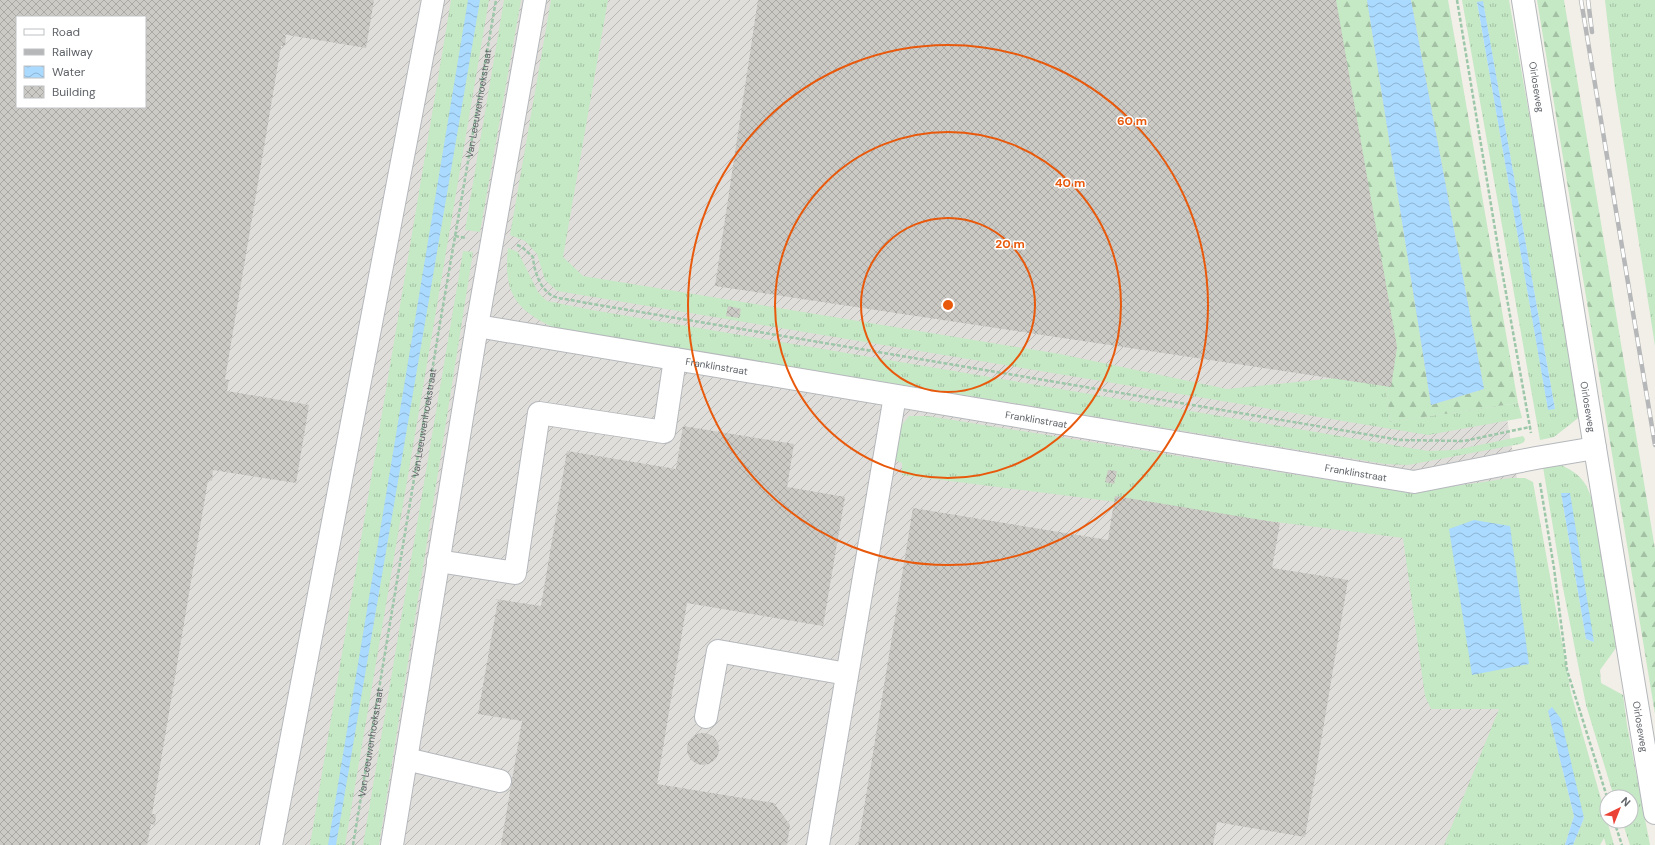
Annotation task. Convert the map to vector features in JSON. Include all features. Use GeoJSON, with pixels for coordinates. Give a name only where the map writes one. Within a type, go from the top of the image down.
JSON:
{"type":"FeatureCollection","features":[{"type":"Feature","properties":{"kind":"street"},"geometry":{"type":"LineString","coordinates":[[271,845],[433,0]]}},
{"type":"Feature","properties":{"kind":"street"},"geometry":{"type":"LineString","coordinates":[[392,845],[476,326],[535,0]]}},
{"type":"Feature","properties":{"kind":"street","name":"Oirloseweg"},"geometry":{"type":"LineString","coordinates":[[1524,0],[1655,813]]}},
{"type":"Feature","properties":{"kind":"street","name":"Franklinstraat"},"geometry":{"type":"LineString","coordinates":[[476,326],[1414,482],[1595,448]]}},
{"type":"Feature","properties":{"kind":"street"},"geometry":{"type":"LineString","coordinates":[[438,561],[515,573],[539,413],[664,432],[675,359]]}},
{"type":"Feature","properties":{"kind":"street"},"geometry":{"type":"LineString","coordinates":[[818,845],[894,396]]}},
{"type":"Feature","properties":{"kind":"street"},"geometry":{"type":"LineString","coordinates":[[706,717],[718,650],[847,674]]}},
{"type":"Feature","properties":{"kind":"street"},"geometry":{"type":"LineString","coordinates":[[406,759],[500,781]]}},
{"type":"Feature","properties":{"kind":"path","name":"Van Leeuwenhoekstraat"},"geometry":{"type":"LineString","coordinates":[[352,845],[496,0]]}},
{"type":"Feature","properties":{"kind":"path"},"geometry":{"type":"LineString","coordinates":[[1457,0],[1500,258],[1536,458],[1554,568],[1567,670],[1604,789]]}},
{"type":"Feature","properties":{"kind":"path"},"geometry":{"type":"LineString","coordinates":[[455,236],[492,240],[522,247],[533,257],[534,271],[542,285],[551,296],[582,302],[1400,440],[1464,441],[1530,427]]}},
{"type":"Feature","properties":{"kind":"path"},"geometry":{"type":"LineString","coordinates":[[1617,829],[1622,845]]}},
{"type":"Feature","properties":{"kind":"shaded area"},"geometry":{"type":"Polygon","coordinates":[[[0,0],[1436,0],[1565,761],[1536,845],[0,845],[0,0]]]}},
{"type":"Feature","properties":{"kind":"green space"},"geometry":{"type":"Polygon","coordinates":[[[451,0],[489,0],[345,845],[310,845],[451,0]]]}},
{"type":"Feature","properties":{"kind":"green space"},"geometry":{"type":"Polygon","coordinates":[[[504,0],[521,0],[480,232],[465,230],[504,0]]]}},
{"type":"Feature","properties":{"kind":"green space"},"geometry":{"type":"Polygon","coordinates":[[[551,0],[608,0],[563,257],[583,276],[1060,354],[1227,389],[1385,373],[1390,422],[1518,403],[1522,418],[1428,435],[557,291],[545,280],[537,254],[525,241],[510,235],[551,0]]]}},
{"type":"Feature","properties":{"kind":"green space"},"geometry":{"type":"Polygon","coordinates":[[[1315,0],[1367,0],[1431,405],[1484,389],[1411,0],[1448,0],[1518,403],[1390,422],[1385,373],[1315,0]]]}},
{"type":"Feature","properties":{"kind":"green space"},"geometry":{"type":"Polygon","coordinates":[[[1462,0],[1509,0],[1582,415],[1554,437],[1540,440],[1462,0]],[[1477,2],[1548,409],[1555,409],[1483,2],[1477,2]]]}},
{"type":"Feature","properties":{"kind":"green space"},"geometry":{"type":"Polygon","coordinates":[[[1537,0],[1564,0],[1655,549],[1655,714],[1537,0]]]}},
{"type":"Feature","properties":{"kind":"green space"},"geometry":{"type":"Polygon","coordinates":[[[1605,0],[1655,0],[1655,346],[1615,88],[1605,0]]]}},
{"type":"Feature","properties":{"kind":"green space"},"geometry":{"type":"Polygon","coordinates":[[[508,248],[518,252],[538,292],[547,301],[592,310],[1428,451],[1455,450],[1523,436],[1525,439],[1524,442],[1520,444],[1408,465],[1385,464],[555,328],[530,314],[515,298],[510,288],[508,277],[508,248]]]}},
{"type":"Feature","properties":{"kind":"green space"},"geometry":{"type":"Polygon","coordinates":[[[463,251],[473,252],[379,845],[363,845],[463,251]]]}},
{"type":"Feature","properties":{"kind":"green space"},"geometry":{"type":"Polygon","coordinates":[[[909,416],[928,416],[1409,493],[1510,478],[1525,478],[1533,482],[1571,693],[1599,792],[1599,829],[1609,829],[1614,845],[1606,845],[1604,838],[1600,845],[1573,845],[1584,818],[1552,707],[1548,711],[1574,816],[1565,845],[1444,845],[1499,709],[1431,709],[1425,696],[1403,538],[902,475],[902,463],[893,459],[901,426],[909,416]]]}},
{"type":"Feature","properties":{"kind":"green space"},"geometry":{"type":"Polygon","coordinates":[[[1559,464],[1578,475],[1585,484],[1594,505],[1616,648],[1600,670],[1601,683],[1623,695],[1627,725],[1650,845],[1630,845],[1625,829],[1639,829],[1639,789],[1612,789],[1586,705],[1563,588],[1543,467],[1559,464]],[[1561,493],[1586,639],[1594,642],[1561,493]]]}},
{"type":"Feature","properties":{"kind":"water"},"geometry":{"type":"Polygon","coordinates":[[[468,0],[480,0],[336,845],[328,845],[468,0]]]}},
{"type":"Feature","properties":{"kind":"water"},"geometry":{"type":"Polygon","coordinates":[[[1367,0],[1411,0],[1484,389],[1431,405],[1367,0]]]}},
{"type":"Feature","properties":{"kind":"water"},"geometry":{"type":"Polygon","coordinates":[[[1483,1],[1555,409],[1548,410],[1477,2],[1483,1]]]}},
{"type":"Feature","properties":{"kind":"water"},"geometry":{"type":"Polygon","coordinates":[[[1561,493],[1570,493],[1594,642],[1586,639],[1561,493]]]}},
{"type":"Feature","properties":{"kind":"water"},"geometry":{"type":"Polygon","coordinates":[[[1474,520],[1510,526],[1529,664],[1472,675],[1449,529],[1474,520]]]}},
{"type":"Feature","properties":{"kind":"water"},"geometry":{"type":"Polygon","coordinates":[[[1552,707],[1561,719],[1584,818],[1573,845],[1565,845],[1574,816],[1548,711],[1552,707]]]}},
{"type":"Feature","properties":{"kind":"building"},"geometry":{"type":"Polygon","coordinates":[[[0,0],[374,0],[366,48],[282,34],[286,36],[285,46],[281,46],[225,379],[229,380],[227,391],[309,405],[296,483],[213,470],[212,481],[208,480],[152,814],[156,814],[155,825],[151,824],[147,845],[0,845],[0,0]]]}},
{"type":"Feature","properties":{"kind":"building"},"geometry":{"type":"Polygon","coordinates":[[[758,0],[1336,0],[1397,347],[1391,387],[715,286],[758,0]]]}},
{"type":"Feature","properties":{"kind":"building"},"geometry":{"type":"Polygon","coordinates":[[[728,306],[741,309],[739,318],[726,316],[728,306]]]}},
{"type":"Feature","properties":{"kind":"building"},"geometry":{"type":"Polygon","coordinates":[[[683,426],[794,444],[787,487],[845,497],[823,626],[687,603],[657,784],[774,803],[790,825],[787,845],[501,845],[522,721],[478,714],[498,600],[495,599],[541,606],[567,451],[676,469],[683,426]]]}},
{"type":"Feature","properties":{"kind":"building"},"geometry":{"type":"Polygon","coordinates":[[[1108,470],[1117,471],[1114,484],[1105,482],[1108,470]]]}},
{"type":"Feature","properties":{"kind":"building"},"geometry":{"type":"Polygon","coordinates":[[[1115,496],[1280,523],[1272,568],[1348,580],[1305,837],[1217,822],[1213,845],[858,845],[913,508],[1108,540],[1115,496]]]}},
{"type":"Feature","properties":{"kind":"building"},"geometry":{"type":"Polygon","coordinates":[[[700,733],[706,733],[715,737],[719,749],[715,761],[706,765],[700,765],[691,761],[687,752],[687,746],[691,737],[700,733]]]}},
{"type":"Feature","properties":{"kind":"railway"},"geometry":{"type":"LineString","coordinates":[[1581,0],[1655,445]]}},
{"type":"Feature","properties":{"kind":"railway"},"geometry":{"type":"LineString","coordinates":[[1588,0],[1592,32]]}}]}
